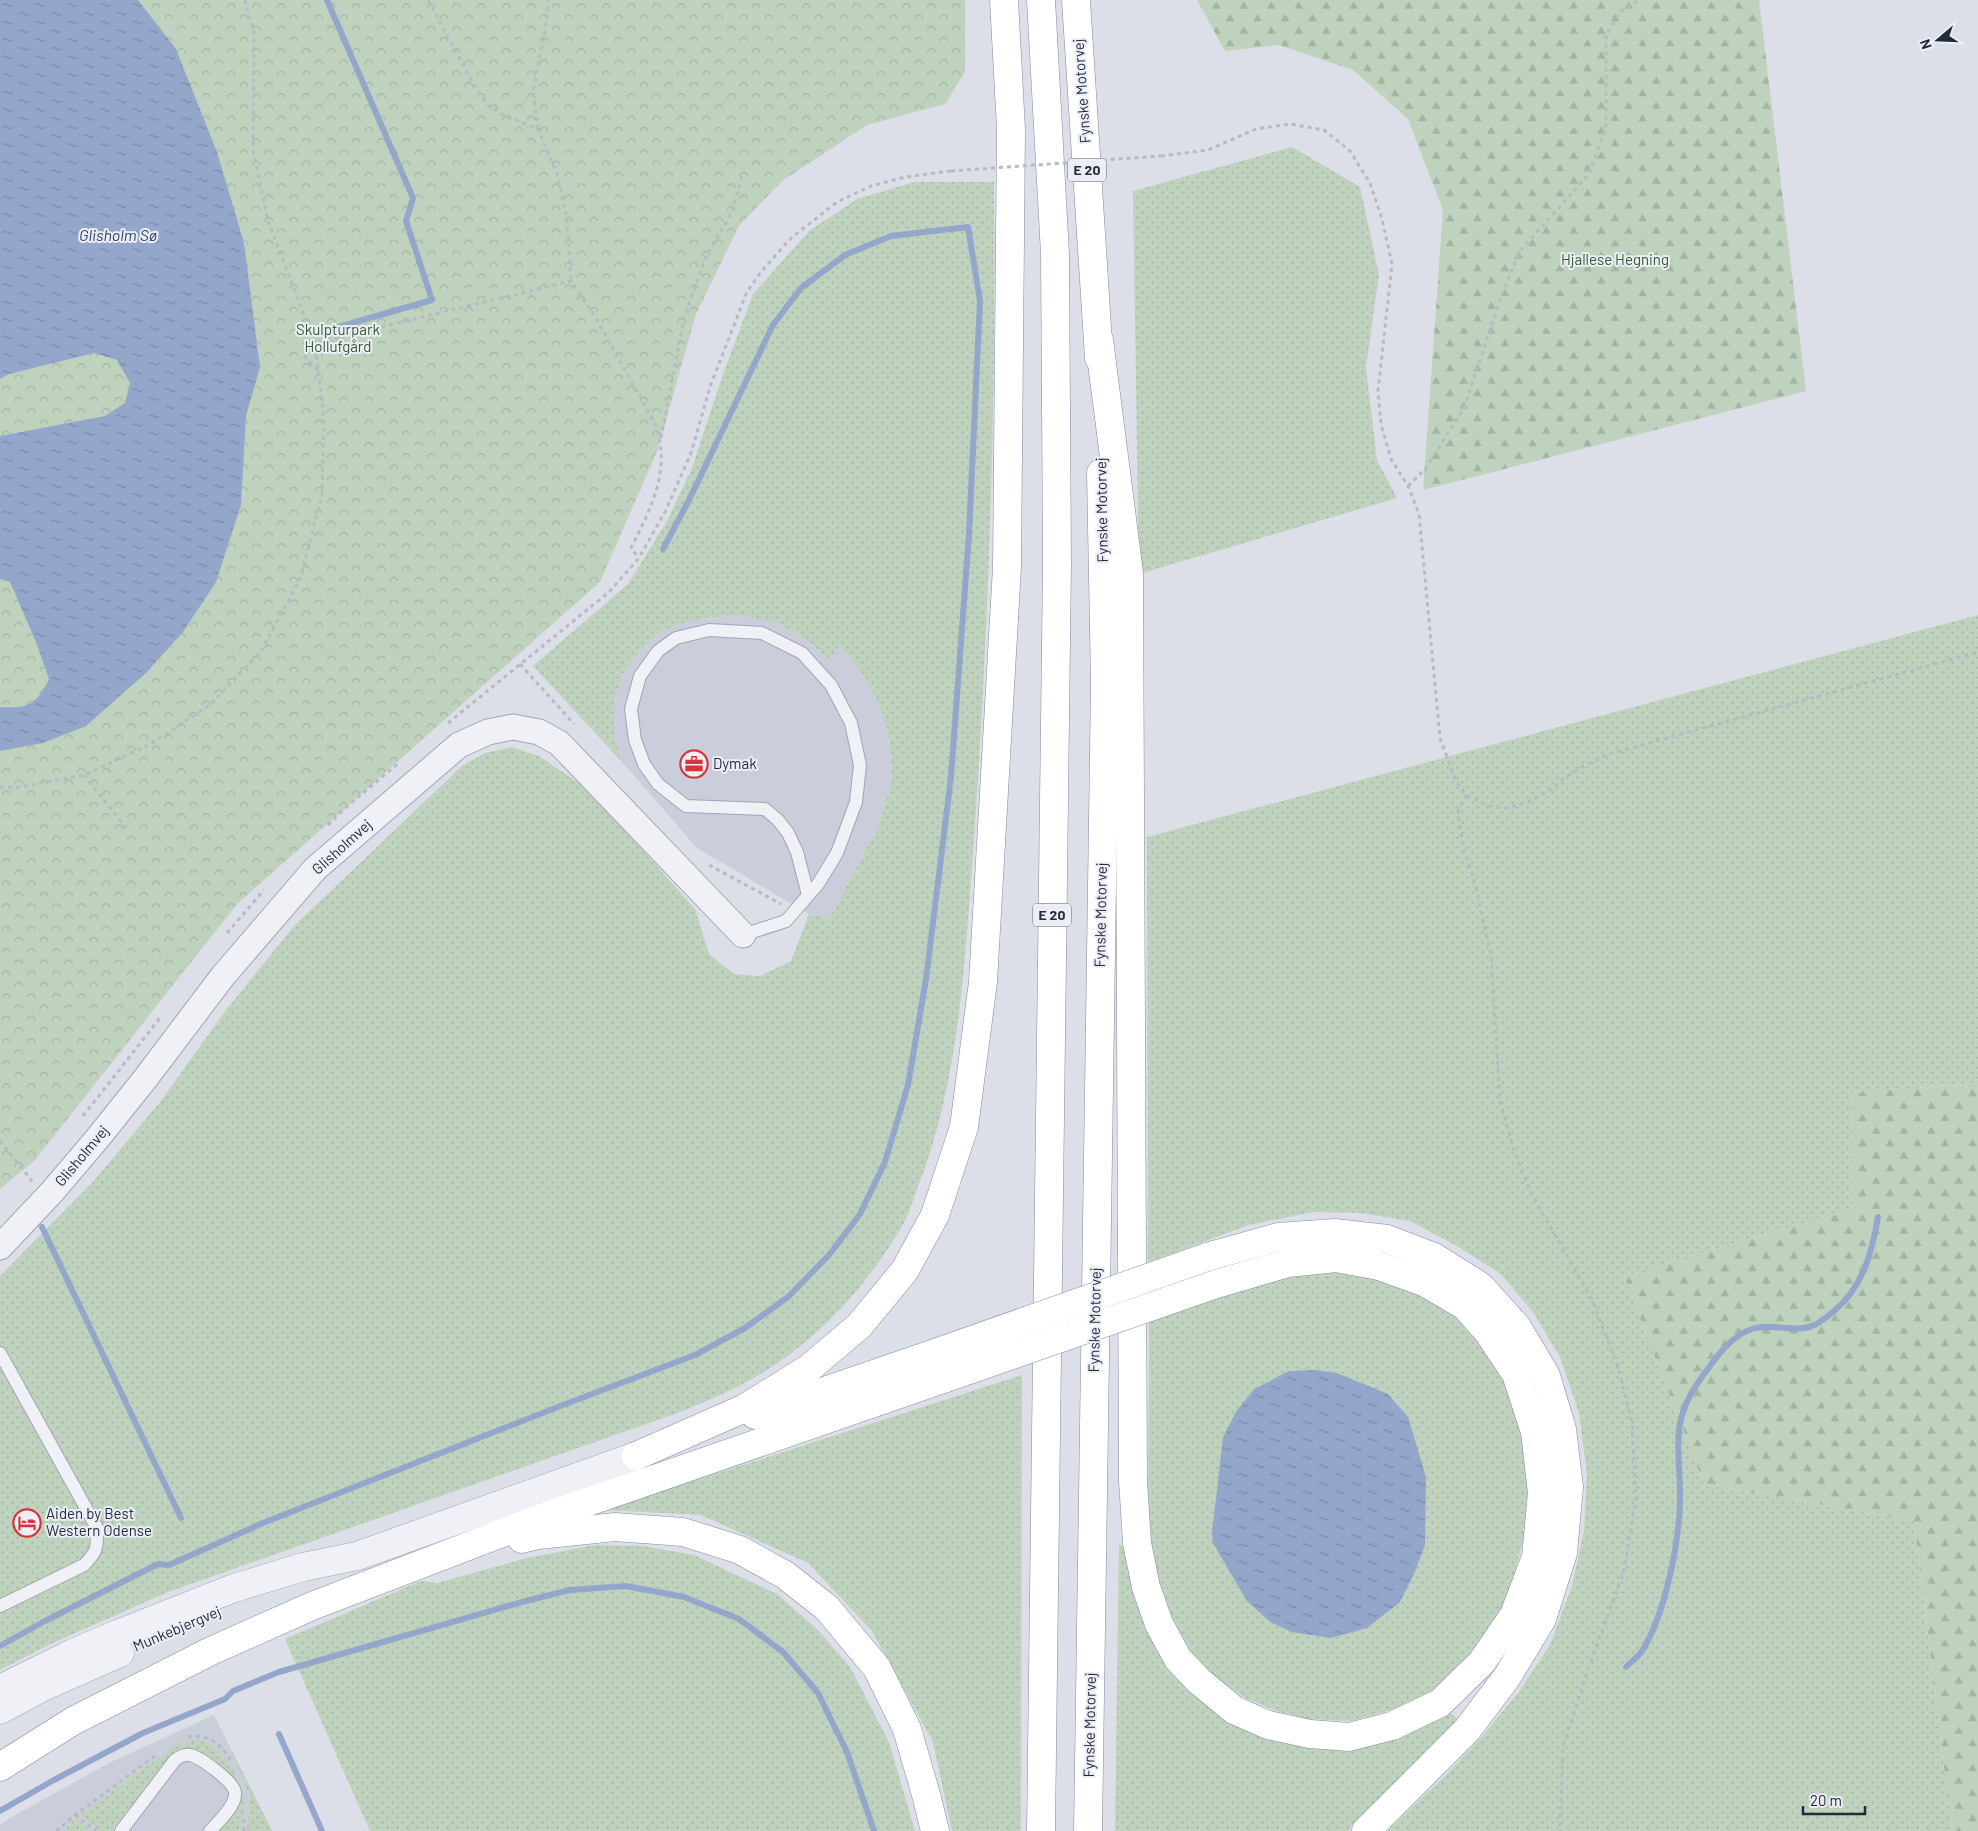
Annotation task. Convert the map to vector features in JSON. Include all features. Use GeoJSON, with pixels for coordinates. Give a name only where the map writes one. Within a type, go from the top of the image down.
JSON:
{"type":"FeatureCollection","features":[{"type":"Feature","properties":{"kind":"highway"},"geometry":{"type":"LineString","coordinates":[[636,1456],[746,1408],[808,1369],[859,1326],[905,1270],[935,1216],[964,1127],[983,982],[1008,567],[1011,129],[1004,0]]}},
{"type":"Feature","properties":{"kind":"highway","name":"E 20"},"geometry":{"type":"LineString","coordinates":[[1041,0],[1055,254],[1057,563],[1041,1831]]}},
{"type":"Feature","properties":{"kind":"highway","name":"Fynske Motorvej"},"geometry":{"type":"LineString","coordinates":[[1076,0],[1099,340],[1104,684],[1088,1831]]}},
{"type":"Feature","properties":{"kind":"highway"},"geometry":{"type":"LineString","coordinates":[[0,1767],[73,1721],[211,1651],[312,1606],[545,1517],[946,1378],[1216,1284],[1288,1263],[1336,1258],[1379,1266],[1424,1282],[1465,1306],[1488,1332],[1516,1374],[1535,1432],[1542,1492],[1536,1557],[1514,1615],[1482,1662],[1440,1703],[1392,1726],[1349,1737],[1310,1734],[1268,1725],[1234,1710],[1199,1681],[1178,1659],[1159,1624],[1146,1587],[1137,1543],[1133,1481],[1129,573],[1099,340]]}},
{"type":"Feature","properties":{"kind":"highway"},"geometry":{"type":"LineString","coordinates":[[636,1456],[1207,1257],[1278,1237],[1334,1233],[1387,1239],[1434,1257],[1480,1286],[1517,1327],[1546,1376],[1562,1429],[1569,1486],[1563,1553],[1542,1619],[1507,1677],[1467,1730],[1366,1831]]}},
{"type":"Feature","properties":{"kind":"highway"},"geometry":{"type":"LineString","coordinates":[[414,1567],[538,1535],[615,1527],[683,1532],[740,1550],[785,1575],[827,1608],[877,1668],[906,1729],[935,1831]]}},
{"type":"Feature","properties":{"kind":"street","name":"Glisholmvej"},"geometry":{"type":"LineString","coordinates":[[0,1247],[51,1193],[97,1139],[223,976],[315,869],[459,745],[488,732],[514,727],[539,732],[559,744],[743,935]]}},
{"type":"Feature","properties":{"kind":"street"},"geometry":{"type":"LineString","coordinates":[[0,1689],[73,1653],[234,1588],[303,1567],[357,1556],[636,1456]]}},
{"type":"Feature","properties":{"kind":"street","name":"Munkebjergvej"},"geometry":{"type":"LineString","coordinates":[[0,1710],[43,1687],[216,1612],[357,1556]]}},
{"type":"Feature","properties":{"kind":"street"},"geometry":{"type":"LineString","coordinates":[[0,1728],[13,1719],[43,1687]]}},
{"type":"Feature","properties":{"kind":"lane"},"geometry":{"type":"LineString","coordinates":[[743,935],[786,921],[818,884],[837,853],[856,802],[860,765],[851,723],[831,685],[802,653],[762,633],[709,630],[676,638],[658,651],[640,676],[631,709],[635,740],[644,764],[658,784],[686,806],[765,809],[778,820],[788,833],[797,852],[808,895]]}},
{"type":"Feature","properties":{"kind":"lane"},"geometry":{"type":"LineString","coordinates":[[0,1353],[97,1528],[97,1544],[94,1556],[84,1565],[0,1606]]}},
{"type":"Feature","properties":{"kind":"lane"},"geometry":{"type":"LineString","coordinates":[[121,1831],[175,1760],[185,1755],[198,1758],[225,1778],[235,1791],[231,1805],[210,1831]]}},
{"type":"Feature","properties":{"kind":"path"},"geometry":{"type":"LineString","coordinates":[[0,787],[14,788],[84,775],[150,744],[210,704],[261,651],[300,579],[322,495],[324,418],[316,343],[268,221],[253,151],[254,32],[245,0]]}},
{"type":"Feature","properties":{"kind":"path"},"geometry":{"type":"LineString","coordinates":[[428,0],[476,89],[488,104],[502,114],[538,129]]}},
{"type":"Feature","properties":{"kind":"path"},"geometry":{"type":"LineString","coordinates":[[548,0],[546,24],[533,92],[538,129],[558,176],[567,220],[572,281],[600,322],[655,424],[661,439]]}},
{"type":"Feature","properties":{"kind":"path"},"geometry":{"type":"LineString","coordinates":[[1408,486],[1426,468],[1464,408],[1501,297],[1520,251],[1589,174],[1606,127],[1606,35],[1621,11],[1640,0]]}},
{"type":"Feature","properties":{"kind":"path"},"geometry":{"type":"LineString","coordinates":[[544,644],[609,592],[639,558],[666,510],[691,454],[711,384],[747,292],[760,273],[791,238],[837,202],[871,186],[904,177],[951,171],[1161,156],[1208,150],[1256,129],[1290,124],[1324,130],[1350,151],[1370,183],[1382,219],[1392,264],[1378,391],[1381,424],[1391,459],[1408,486],[1419,514],[1440,738],[1455,780],[1466,795],[1489,806],[1506,808],[1526,803],[1550,791],[1565,777],[1609,754],[1978,652]]}},
{"type":"Feature","properties":{"kind":"path"},"geometry":{"type":"LineString","coordinates":[[639,558],[630,548],[647,516],[657,490],[662,461],[661,439],[684,318],[707,254],[732,212],[742,176]]}},
{"type":"Feature","properties":{"kind":"path"},"geometry":{"type":"LineString","coordinates":[[319,371],[305,357],[316,343],[572,281]]}},
{"type":"Feature","properties":{"kind":"path"},"geometry":{"type":"LineString","coordinates":[[84,775],[126,828]]}},
{"type":"Feature","properties":{"kind":"path"},"geometry":{"type":"LineString","coordinates":[[1466,795],[1458,812],[1463,846],[1474,880],[1491,956],[1500,1101],[1514,1151],[1530,1192],[1592,1300],[1618,1367],[1632,1423],[1636,1497],[1624,1571],[1588,1669],[1563,1747],[1560,1831]]}},
{"type":"Feature","properties":{"kind":"path"},"geometry":{"type":"LineString","coordinates":[[0,1141],[32,1181]]}},
{"type":"Feature","properties":{"kind":"path"},"geometry":{"type":"LineString","coordinates":[[75,1815],[96,1831]]}},
{"type":"Feature","properties":{"kind":"shaded area"},"geometry":{"type":"Polygon","coordinates":[[[740,616],[772,621],[799,634],[828,659],[840,646],[860,670],[878,700],[886,725],[891,753],[892,781],[878,827],[829,919],[809,914],[697,848],[622,762],[614,735],[614,703],[622,675],[638,653],[659,633],[688,621],[713,617],[740,616]]]}},
{"type":"Feature","properties":{"kind":"shaded area"},"geometry":{"type":"Polygon","coordinates":[[[214,1715],[272,1831],[0,1831],[0,1825],[8,1819],[111,1762],[214,1715]]]}},
{"type":"Feature","properties":{"kind":"green space","name":"Skulpturpark Hollufgård"},"geometry":{"type":"Polygon","coordinates":[[[0,0],[965,0],[965,72],[945,104],[867,125],[782,181],[739,226],[696,314],[658,449],[600,582],[237,904],[35,1160],[0,1189],[0,0]]]}},
{"type":"Feature","properties":{"kind":"green space","name":"Hjallese Hegning"},"geometry":{"type":"Polygon","coordinates":[[[1197,0],[1759,0],[1806,391],[1423,490],[1443,210],[1408,119],[1353,70],[1279,45],[1225,51],[1197,0]]]}},
{"type":"Feature","properties":{"kind":"green space"},"geometry":{"type":"Polygon","coordinates":[[[1292,147],[1360,187],[1379,275],[1366,367],[1377,460],[1397,498],[1139,574],[1133,191],[1292,147]]]}},
{"type":"Feature","properties":{"kind":"green space"},"geometry":{"type":"Polygon","coordinates":[[[915,182],[994,182],[994,350],[990,517],[979,768],[967,936],[958,1021],[952,1063],[932,1145],[911,1207],[887,1251],[854,1294],[816,1333],[773,1366],[734,1388],[683,1411],[168,1592],[48,1645],[0,1670],[0,1276],[91,1184],[161,1101],[226,1010],[295,925],[462,766],[485,753],[512,747],[539,756],[590,791],[695,909],[709,954],[734,974],[760,976],[791,961],[809,914],[829,919],[878,827],[892,781],[891,753],[886,725],[878,701],[860,670],[840,646],[829,659],[799,634],[772,621],[740,616],[713,617],[688,621],[659,633],[639,652],[622,675],[614,703],[614,735],[622,762],[533,666],[628,584],[667,521],[692,468],[723,374],[753,294],[809,231],[857,199],[915,182]]]}},
{"type":"Feature","properties":{"kind":"green space"},"geometry":{"type":"Polygon","coordinates":[[[1978,615],[1978,1083],[1851,1093],[1853,1209],[1624,1276],[1704,1484],[1914,1521],[1952,1831],[1387,1831],[1446,1775],[1483,1735],[1518,1693],[1550,1645],[1572,1586],[1584,1531],[1587,1474],[1579,1413],[1560,1357],[1533,1312],[1501,1274],[1457,1246],[1410,1221],[1361,1213],[1313,1212],[1249,1225],[1148,1262],[1147,837],[1978,615]]]}},
{"type":"Feature","properties":{"kind":"green space"},"geometry":{"type":"Polygon","coordinates":[[[1978,1083],[1978,1831],[1952,1831],[1914,1521],[1704,1484],[1624,1276],[1853,1209],[1851,1093],[1978,1083]]]}},
{"type":"Feature","properties":{"kind":"green space"},"geometry":{"type":"Polygon","coordinates":[[[1347,1270],[1382,1277],[1449,1309],[1476,1334],[1498,1366],[1514,1405],[1525,1442],[1528,1483],[1525,1533],[1513,1580],[1496,1622],[1476,1653],[1443,1686],[1405,1706],[1352,1721],[1307,1719],[1276,1711],[1245,1698],[1215,1677],[1190,1650],[1167,1609],[1151,1560],[1148,1525],[1149,1321],[1278,1276],[1347,1270]]]}},
{"type":"Feature","properties":{"kind":"green space"},"geometry":{"type":"Polygon","coordinates":[[[1022,1375],[1021,1831],[952,1831],[933,1742],[872,1631],[808,1563],[701,1515],[604,1510],[1022,1375]]]}},
{"type":"Feature","properties":{"kind":"green space"},"geometry":{"type":"Polygon","coordinates":[[[595,1545],[643,1546],[694,1555],[777,1594],[817,1629],[850,1667],[889,1742],[915,1831],[370,1831],[285,1639],[421,1581],[437,1583],[527,1558],[595,1545]]]}},
{"type":"Feature","properties":{"kind":"green space"},"geometry":{"type":"Polygon","coordinates":[[[1119,1545],[1124,1546],[1128,1568],[1144,1621],[1214,1709],[1398,1736],[1427,1724],[1448,1711],[1460,1721],[1348,1831],[1115,1831],[1119,1545]]]}},
{"type":"Feature","properties":{"kind":"green space"},"geometry":{"type":"Polygon","coordinates":[[[192,1740],[214,1746],[223,1755],[231,1768],[243,1797],[241,1831],[217,1831],[237,1805],[234,1779],[204,1755],[188,1749],[180,1750],[172,1755],[113,1831],[100,1831],[80,1815],[174,1746],[192,1740]]]}},
{"type":"Feature","properties":{"kind":"green space"},"geometry":{"type":"Polygon","coordinates":[[[233,1753],[272,1831],[247,1831],[250,1796],[233,1753]]]}},
{"type":"Feature","properties":{"kind":"green space"},"geometry":{"type":"Polygon","coordinates":[[[76,1818],[92,1831],[64,1831],[76,1818]]]}},
{"type":"Feature","properties":{"kind":"water","name":"Glisholm Sø"},"geometry":{"type":"Polygon","coordinates":[[[0,0],[138,0],[176,49],[217,152],[244,243],[260,367],[246,416],[241,505],[216,582],[183,632],[146,673],[86,726],[43,743],[0,751],[0,707],[18,707],[30,704],[40,695],[49,679],[36,642],[10,582],[0,579],[0,436],[105,416],[125,403],[130,383],[117,360],[94,353],[9,374],[0,379],[0,0]]]}},
{"type":"Feature","properties":{"kind":"water"},"geometry":{"type":"Polygon","coordinates":[[[1315,1370],[1337,1373],[1388,1394],[1408,1417],[1426,1477],[1425,1545],[1414,1574],[1400,1602],[1367,1628],[1331,1638],[1291,1632],[1269,1621],[1247,1601],[1213,1543],[1212,1533],[1223,1437],[1236,1412],[1254,1389],[1289,1371],[1315,1370]]]}},
{"type":"Feature","properties":{"kind":"waterway"},"geometry":{"type":"LineString","coordinates":[[327,0],[413,198],[406,221],[432,300],[335,328]]}},
{"type":"Feature","properties":{"kind":"waterway"},"geometry":{"type":"LineString","coordinates":[[0,1646],[158,1564],[169,1565],[263,1523],[695,1355],[745,1328],[788,1297],[829,1255],[860,1214],[885,1162],[908,1085],[926,979],[951,777],[969,534],[980,301],[968,227],[891,236],[845,255],[801,288],[773,325],[689,500],[663,549]]}},
{"type":"Feature","properties":{"kind":"waterway"},"geometry":{"type":"LineString","coordinates":[[1626,1667],[1640,1653],[1658,1618],[1674,1557],[1680,1501],[1678,1440],[1683,1412],[1689,1397],[1722,1350],[1744,1332],[1759,1327],[1795,1329],[1812,1326],[1819,1323],[1844,1302],[1865,1268],[1873,1244],[1878,1217]]}},
{"type":"Feature","properties":{"kind":"waterway"},"geometry":{"type":"LineString","coordinates":[[42,1227],[181,1518]]}},
{"type":"Feature","properties":{"kind":"waterway"},"geometry":{"type":"LineString","coordinates":[[0,1811],[143,1733],[225,1699],[233,1691],[279,1672],[570,1590],[626,1586],[684,1597],[739,1619],[783,1652],[818,1693],[847,1752],[874,1831]]}},
{"type":"Feature","properties":{"kind":"waterway"},"geometry":{"type":"LineString","coordinates":[[279,1734],[322,1831]]}},
{"type":"Feature","properties":{"kind":"place","name":"Dymak"},"geometry":{"type":"Point","coordinates":[694,764]}},
{"type":"Feature","properties":{"kind":"place","name":"Aiden by Best Western Odense"},"geometry":{"type":"Point","coordinates":[27,1523]}}]}
